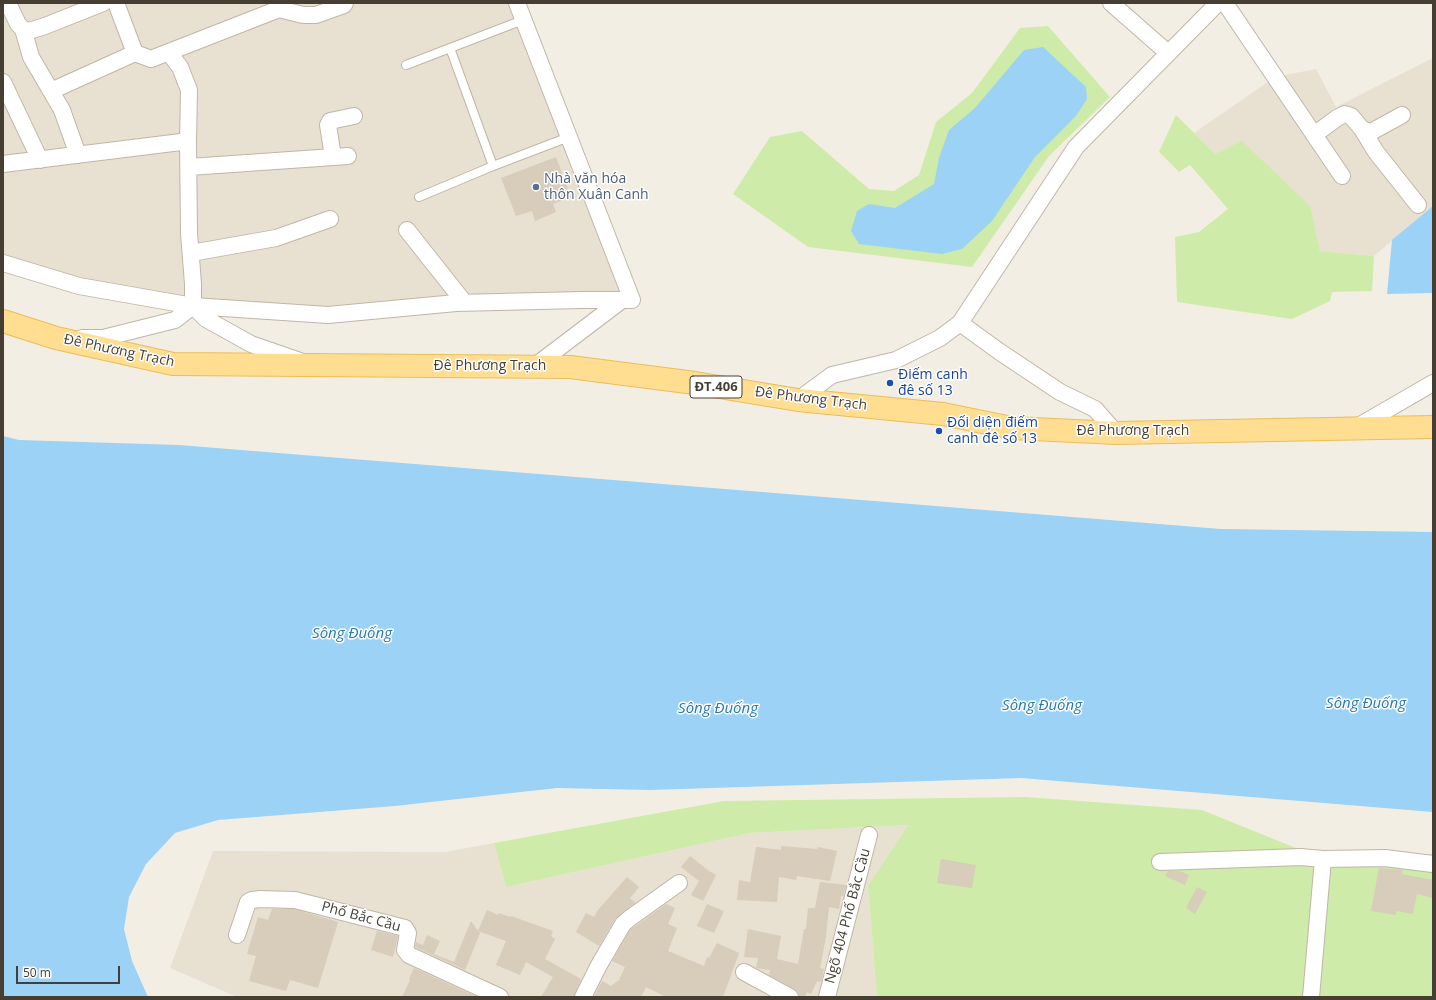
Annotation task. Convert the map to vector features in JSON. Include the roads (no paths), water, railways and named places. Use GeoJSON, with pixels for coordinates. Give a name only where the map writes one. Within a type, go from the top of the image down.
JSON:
{"type":"FeatureCollection","features":[{"type":"Feature","properties":{"kind":"main road","name":"Đê Phương Trạch"},"geometry":{"type":"LineString","coordinates":[[3,321],[56,338],[173,364],[570,366],[695,383],[798,400],[943,414],[1012,428],[1116,433],[1433,426]]}},
{"type":"Feature","properties":{"kind":"street"},"geometry":{"type":"LineString","coordinates":[[8,3],[18,24],[23,29],[29,31],[103,3]]}},
{"type":"Feature","properties":{"kind":"street"},"geometry":{"type":"LineString","coordinates":[[116,3],[135,53]]}},
{"type":"Feature","properties":{"kind":"street"},"geometry":{"type":"LineString","coordinates":[[50,91],[135,53],[151,59],[279,9],[316,15],[344,5],[345,3]]}},
{"type":"Feature","properties":{"kind":"street"},"geometry":{"type":"LineString","coordinates":[[3,263],[79,286],[193,306],[328,315],[464,302],[632,300],[517,3]]}},
{"type":"Feature","properties":{"kind":"street"},"geometry":{"type":"LineString","coordinates":[[1112,3],[1168,53]]}},
{"type":"Feature","properties":{"kind":"street"},"geometry":{"type":"LineString","coordinates":[[798,400],[832,375],[896,360],[940,338],[960,323],[1076,147],[1218,3]]}},
{"type":"Feature","properties":{"kind":"street"},"geometry":{"type":"LineString","coordinates":[[1225,3],[1342,176]]}},
{"type":"Feature","properties":{"kind":"street"},"geometry":{"type":"LineString","coordinates":[[23,29],[31,57],[62,110],[78,155]]}},
{"type":"Feature","properties":{"kind":"street"},"geometry":{"type":"LineString","coordinates":[[169,53],[180,67],[189,90],[189,233],[193,284],[193,306],[206,319],[251,344],[312,365]]}},
{"type":"Feature","properties":{"kind":"street"},"geometry":{"type":"LineString","coordinates":[[3,82],[40,160]]}},
{"type":"Feature","properties":{"kind":"street"},"geometry":{"type":"LineString","coordinates":[[1314,135],[1337,118],[1345,114],[1351,116],[1362,129],[1376,152],[1418,204]]}},
{"type":"Feature","properties":{"kind":"street"},"geometry":{"type":"LineString","coordinates":[[1362,129],[1371,132],[1402,115]]}},
{"type":"Feature","properties":{"kind":"street"},"geometry":{"type":"LineString","coordinates":[[189,167],[340,156],[328,125],[330,121],[354,116]]}},
{"type":"Feature","properties":{"kind":"street"},"geometry":{"type":"LineString","coordinates":[[3,164],[188,142]]}},
{"type":"Feature","properties":{"kind":"street"},"geometry":{"type":"LineString","coordinates":[[191,253],[276,238],[330,219]]}},
{"type":"Feature","properties":{"kind":"street"},"geometry":{"type":"LineString","coordinates":[[407,230],[464,302]]}},
{"type":"Feature","properties":{"kind":"street"},"geometry":{"type":"LineString","coordinates":[[535,366],[622,300]]}},
{"type":"Feature","properties":{"kind":"street"},"geometry":{"type":"LineString","coordinates":[[56,338],[103,338],[134,331],[175,320],[193,306]]}},
{"type":"Feature","properties":{"kind":"street"},"geometry":{"type":"LineString","coordinates":[[960,323],[1053,388],[1095,409],[1116,433]]}},
{"type":"Feature","properties":{"kind":"street"},"geometry":{"type":"LineString","coordinates":[[1357,427],[1433,383]]}},
{"type":"Feature","properties":{"kind":"street","name":"Ngõ 404 Phố Bắc Cầu"},"geometry":{"type":"LineString","coordinates":[[827,997],[869,835]]}},
{"type":"Feature","properties":{"kind":"street"},"geometry":{"type":"LineString","coordinates":[[1160,862],[1280,857],[1323,859],[1385,858],[1433,864]]}},
{"type":"Feature","properties":{"kind":"street"},"geometry":{"type":"LineString","coordinates":[[1311,997],[1323,859]]}},
{"type":"Feature","properties":{"kind":"street"},"geometry":{"type":"LineString","coordinates":[[583,997],[599,965],[623,924],[679,883]]}},
{"type":"Feature","properties":{"kind":"street","name":"Phố Bắc Cầu"},"geometry":{"type":"LineString","coordinates":[[237,935],[248,902],[260,899],[295,900],[405,928],[408,933],[406,950],[409,955],[500,997]]}},
{"type":"Feature","properties":{"kind":"street"},"geometry":{"type":"LineString","coordinates":[[744,972],[790,997]]}},
{"type":"Feature","properties":{"kind":"lane"},"geometry":{"type":"LineString","coordinates":[[406,65],[523,20]]}},
{"type":"Feature","properties":{"kind":"lane"},"geometry":{"type":"LineString","coordinates":[[450,48],[493,166]]}},
{"type":"Feature","properties":{"kind":"lane"},"geometry":{"type":"LineString","coordinates":[[418,197],[569,137]]}},
{"type":"Feature","properties":{"kind":"water"},"geometry":{"type":"Polygon","coordinates":[[[1043,47],[1086,87],[1087,99],[1076,116],[1035,157],[992,221],[962,249],[942,254],[859,244],[851,231],[857,211],[869,204],[895,208],[934,184],[939,158],[949,130],[975,108],[1024,50],[1043,47]]]}},
{"type":"Feature","properties":{"kind":"water"},"geometry":{"type":"Polygon","coordinates":[[[1433,206],[1433,293],[1387,294],[1392,240],[1433,206]]]}},
{"type":"Feature","properties":{"kind":"water","name":"Sông Đuống"},"geometry":{"type":"Polygon","coordinates":[[[3,436],[19,440],[179,445],[1221,529],[1433,532],[1433,812],[1021,778],[650,790],[557,788],[395,806],[218,820],[175,833],[146,864],[129,897],[124,929],[132,961],[148,997],[3,997],[3,436]]]}},
{"type":"Feature","properties":{"kind":"place","name":"Nhà văn hóa thôn Xuân Canh"},"geometry":{"type":"Point","coordinates":[536,187]}},
{"type":"Feature","properties":{"kind":"place","name":"Điếm canh đê số 13"},"geometry":{"type":"Point","coordinates":[890,383]}},
{"type":"Feature","properties":{"kind":"place","name":"Đối diện điếm canh đê số 13"},"geometry":{"type":"Point","coordinates":[939,431]}}]}
